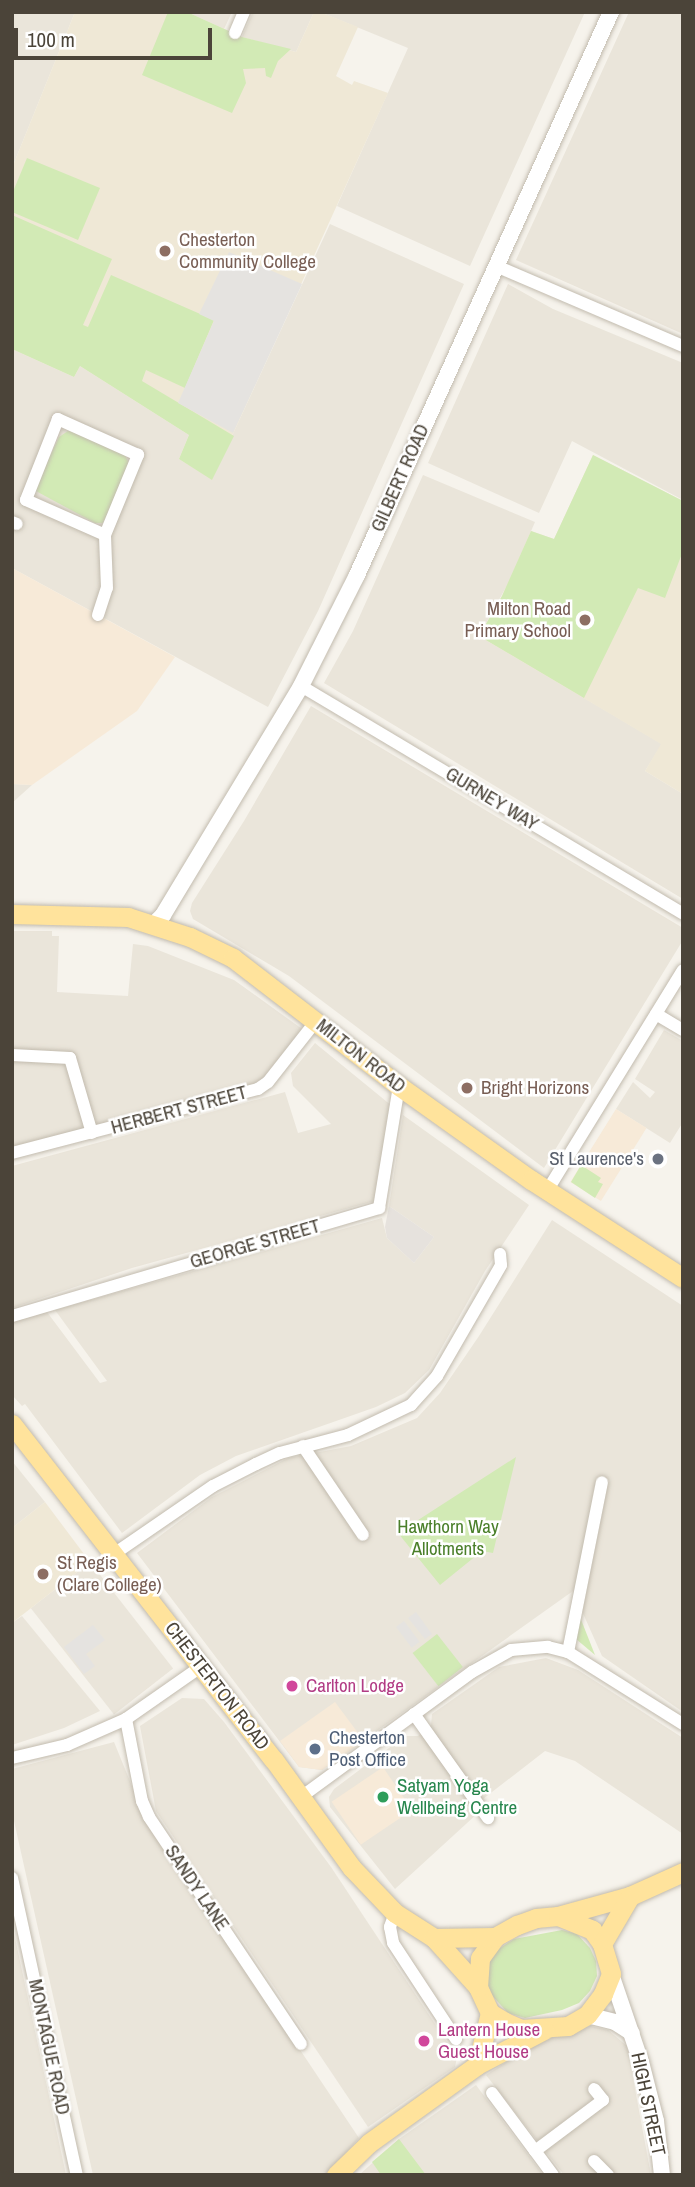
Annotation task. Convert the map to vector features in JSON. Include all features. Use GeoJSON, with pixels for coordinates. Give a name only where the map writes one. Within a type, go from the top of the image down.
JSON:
{"type":"FeatureCollection","features":[{"type":"Feature","properties":{"kind":"main road","name":"MILTON ROAD"},"geometry":{"type":"LineString","coordinates":[[12,914],[128,917],[198,940],[233,958],[399,1086],[547,1191],[683,1278]]}},
{"type":"Feature","properties":{"kind":"main road","name":"CHESTERTON ROAD"},"geometry":{"type":"LineString","coordinates":[[12,1424],[202,1666],[352,1868],[395,1913],[433,1938],[478,1987]]}},
{"type":"Feature","properties":{"kind":"main road"},"geometry":{"type":"LineString","coordinates":[[433,1938],[495,1937],[536,1918],[558,1916],[630,1896],[683,1872]]}},
{"type":"Feature","properties":{"kind":"main road"},"geometry":{"type":"LineString","coordinates":[[602,1944],[630,1896]]}},
{"type":"Feature","properties":{"kind":"main road"},"geometry":{"type":"LineString","coordinates":[[495,1937],[480,1958],[478,1987],[490,2013],[522,2029],[568,2026],[587,2015],[603,1994],[611,1974],[602,1944],[592,1930],[558,1916]]}},
{"type":"Feature","properties":{"kind":"main road"},"geometry":{"type":"LineString","coordinates":[[477,2065],[490,2013]]}},
{"type":"Feature","properties":{"kind":"main road"},"geometry":{"type":"LineString","coordinates":[[336,2175],[369,2143],[477,2065],[546,2029]]}},
{"type":"Feature","properties":{"kind":"street"},"geometry":{"type":"LineString","coordinates":[[234,33],[244,12]]}},
{"type":"Feature","properties":{"kind":"street","name":"GILBERT ROAD"},"geometry":{"type":"LineString","coordinates":[[154,924],[163,915],[302,686],[357,575],[611,12]]}},
{"type":"Feature","properties":{"kind":"street"},"geometry":{"type":"LineString","coordinates":[[496,266],[683,346]]}},
{"type":"Feature","properties":{"kind":"street"},"geometry":{"type":"LineString","coordinates":[[26,500],[58,419],[138,455],[105,534],[107,588],[98,615]]}},
{"type":"Feature","properties":{"kind":"street"},"geometry":{"type":"LineString","coordinates":[[12,503],[26,500],[105,534]]}},
{"type":"Feature","properties":{"kind":"street","name":"GURNEY WAY"},"geometry":{"type":"LineString","coordinates":[[302,686],[683,914]]}},
{"type":"Feature","properties":{"kind":"street"},"geometry":{"type":"LineString","coordinates":[[547,1191],[683,970]]}},
{"type":"Feature","properties":{"kind":"street"},"geometry":{"type":"LineString","coordinates":[[656,1014],[683,1030]]}},
{"type":"Feature","properties":{"kind":"street","name":"HERBERT STREET"},"geometry":{"type":"LineString","coordinates":[[12,1153],[258,1089],[268,1082],[316,1021]]}},
{"type":"Feature","properties":{"kind":"street"},"geometry":{"type":"LineString","coordinates":[[12,1055],[70,1058],[92,1133]]}},
{"type":"Feature","properties":{"kind":"street","name":"GEORGE STREET"},"geometry":{"type":"LineString","coordinates":[[12,1316],[379,1208],[399,1086]]}},
{"type":"Feature","properties":{"kind":"street"},"geometry":{"type":"LineString","coordinates":[[114,1554],[213,1486],[280,1453],[348,1435],[411,1405],[437,1376],[501,1265],[500,1254]]}},
{"type":"Feature","properties":{"kind":"street"},"geometry":{"type":"LineString","coordinates":[[303,1446],[363,1535]]}},
{"type":"Feature","properties":{"kind":"street"},"geometry":{"type":"LineString","coordinates":[[568,1652],[602,1482]]}},
{"type":"Feature","properties":{"kind":"street"},"geometry":{"type":"LineString","coordinates":[[301,1797],[472,1672],[511,1650],[548,1647],[568,1652],[683,1724]]}},
{"type":"Feature","properties":{"kind":"street"},"geometry":{"type":"LineString","coordinates":[[12,1758],[67,1745],[126,1719],[202,1666]]}},
{"type":"Feature","properties":{"kind":"street"},"geometry":{"type":"LineString","coordinates":[[414,1714],[488,1818]]}},
{"type":"Feature","properties":{"kind":"street","name":"SANDY LANE"},"geometry":{"type":"LineString","coordinates":[[126,1719],[142,1801],[149,1818],[301,2044]]}},
{"type":"Feature","properties":{"kind":"street","name":"MONTAGUE ROAD"},"geometry":{"type":"LineString","coordinates":[[12,1878],[77,2175]]}},
{"type":"Feature","properties":{"kind":"street"},"geometry":{"type":"LineString","coordinates":[[395,1913],[390,1927],[393,1943],[456,2039]]}},
{"type":"Feature","properties":{"kind":"street","name":"HIGH STREET"},"geometry":{"type":"LineString","coordinates":[[611,1974],[632,2033],[656,2120],[662,2175]]}},
{"type":"Feature","properties":{"kind":"street","name":"HIGH STREET"},"geometry":{"type":"LineString","coordinates":[[587,2015],[615,2022],[632,2033]]}},
{"type":"Feature","properties":{"kind":"street"},"geometry":{"type":"LineString","coordinates":[[535,2151],[603,2100],[594,2089]]}},
{"type":"Feature","properties":{"kind":"street"},"geometry":{"type":"LineString","coordinates":[[492,2094],[553,2175]]}},
{"type":"Feature","properties":{"kind":"street"},"geometry":{"type":"LineString","coordinates":[[594,2161],[605,2174]]}},
{"type":"Feature","properties":{"kind":"shaded area"},"geometry":{"type":"Polygon","coordinates":[[[12,12],[75,12],[12,168],[12,12]]]}},
{"type":"Feature","properties":{"kind":"shaded area","name":"Chesterton Community College"},"geometry":{"type":"Polygon","coordinates":[[[75,12],[187,12],[242,37],[296,52],[314,12],[320,12],[358,27],[336,76],[352,85],[354,81],[388,93],[212,480],[179,459],[189,435],[80,366],[74,377],[12,349],[12,168],[75,12]]]}},
{"type":"Feature","properties":{"kind":"shaded area"},"geometry":{"type":"Polygon","coordinates":[[[187,12],[232,12],[224,29],[187,12]]]}},
{"type":"Feature","properties":{"kind":"shaded area"},"geometry":{"type":"Polygon","coordinates":[[[253,12],[314,12],[296,52],[242,37],[253,12]]]}},
{"type":"Feature","properties":{"kind":"shaded area"},"geometry":{"type":"Polygon","coordinates":[[[320,12],[585,12],[470,266],[337,206],[408,48],[320,12]]]}},
{"type":"Feature","properties":{"kind":"shaded area"},"geometry":{"type":"Polygon","coordinates":[[[629,12],[683,12],[683,334],[516,260],[629,12]]]}},
{"type":"Feature","properties":{"kind":"shaded area"},"geometry":{"type":"Polygon","coordinates":[[[330,224],[464,284],[318,611],[268,707],[12,568],[12,349],[74,377],[80,366],[189,435],[179,459],[212,479],[330,224]]]}},
{"type":"Feature","properties":{"kind":"shaded area"},"geometry":{"type":"Polygon","coordinates":[[[229,252],[302,284],[233,433],[178,403],[214,321],[199,314],[229,252]]]}},
{"type":"Feature","properties":{"kind":"shaded area"},"geometry":{"type":"Polygon","coordinates":[[[508,284],[553,309],[683,363],[683,500],[572,441],[539,513],[428,463],[508,284]]]}},
{"type":"Feature","properties":{"kind":"shaded area","name":"Milton Road Primary School"},"geometry":{"type":"Polygon","coordinates":[[[593,455],[683,501],[683,794],[645,771],[661,744],[479,636],[502,596],[531,531],[554,539],[593,455]]]}},
{"type":"Feature","properties":{"kind":"shaded area"},"geometry":{"type":"Polygon","coordinates":[[[423,475],[535,522],[510,580],[479,636],[662,744],[645,771],[683,794],[683,899],[324,683],[353,631],[423,475]]]}},
{"type":"Feature","properties":{"kind":"shaded area"},"geometry":{"type":"Polygon","coordinates":[[[12,568],[175,657],[137,711],[32,785],[12,784],[12,568]]]}},
{"type":"Feature","properties":{"kind":"shaded area"},"geometry":{"type":"Polygon","coordinates":[[[311,706],[683,928],[683,940],[544,1168],[289,976],[193,919],[190,911],[192,903],[244,821],[311,706]]]}},
{"type":"Feature","properties":{"kind":"shaded area"},"geometry":{"type":"Polygon","coordinates":[[[12,784],[32,785],[12,803],[12,784]]]}},
{"type":"Feature","properties":{"kind":"shaded area"},"geometry":{"type":"Polygon","coordinates":[[[12,931],[52,931],[52,936],[59,936],[57,992],[128,996],[133,944],[148,946],[234,980],[305,1031],[272,1079],[12,1148],[12,931]]]}},
{"type":"Feature","properties":{"kind":"shaded area"},"geometry":{"type":"Polygon","coordinates":[[[664,1030],[683,1041],[683,1122],[670,1143],[616,1109],[633,1082],[650,1098],[655,1092],[635,1079],[664,1030]]]}},
{"type":"Feature","properties":{"kind":"shaded area"},"geometry":{"type":"Polygon","coordinates":[[[315,1043],[392,1106],[378,1200],[132,1268],[12,1308],[12,1166],[285,1092],[298,1133],[331,1124],[293,1086],[291,1073],[315,1043]]]}},
{"type":"Feature","properties":{"kind":"shaded area"},"geometry":{"type":"Polygon","coordinates":[[[616,1109],[647,1128],[601,1201],[570,1182],[616,1109]]]}},
{"type":"Feature","properties":{"kind":"shaded area"},"geometry":{"type":"Polygon","coordinates":[[[403,1115],[529,1205],[485,1271],[429,1370],[405,1393],[376,1407],[236,1456],[200,1475],[122,1533],[25,1404],[22,1406],[12,1395],[12,1322],[47,1312],[100,1383],[107,1381],[55,1310],[382,1218],[387,1238],[414,1263],[434,1237],[389,1206],[403,1115]]]}},
{"type":"Feature","properties":{"kind":"shaded area"},"geometry":{"type":"Polygon","coordinates":[[[389,1206],[434,1237],[414,1263],[387,1238],[385,1227],[389,1206]]]}},
{"type":"Feature","properties":{"kind":"shaded area"},"geometry":{"type":"Polygon","coordinates":[[[552,1220],[683,1306],[683,1712],[602,1656],[573,1591],[322,1770],[299,1767],[137,1553],[212,1497],[288,1458],[351,1446],[417,1418],[440,1393],[479,1336],[552,1220]]]}},
{"type":"Feature","properties":{"kind":"shaded area"},"geometry":{"type":"Polygon","coordinates":[[[12,1461],[45,1502],[12,1528],[12,1461]]]}},
{"type":"Feature","properties":{"kind":"shaded area","name":"St Regis (Clare College)"},"geometry":{"type":"Polygon","coordinates":[[[45,1502],[90,1562],[12,1623],[12,1528],[45,1502]]]}},
{"type":"Feature","properties":{"kind":"shaded area"},"geometry":{"type":"Polygon","coordinates":[[[90,1562],[173,1668],[114,1715],[31,1608],[90,1562]]]}},
{"type":"Feature","properties":{"kind":"shaded area"},"geometry":{"type":"Polygon","coordinates":[[[416,1612],[432,1634],[425,1639],[408,1618],[416,1612]]]}},
{"type":"Feature","properties":{"kind":"shaded area"},"geometry":{"type":"Polygon","coordinates":[[[22,1616],[100,1711],[64,1728],[12,1745],[12,1623],[22,1616]]]}},
{"type":"Feature","properties":{"kind":"shaded area"},"geometry":{"type":"Polygon","coordinates":[[[404,1621],[420,1642],[412,1648],[396,1627],[404,1621]]]}},
{"type":"Feature","properties":{"kind":"shaded area"},"geometry":{"type":"Polygon","coordinates":[[[93,1625],[105,1640],[86,1654],[95,1666],[84,1674],[64,1647],[93,1625]]]}},
{"type":"Feature","properties":{"kind":"shaded area"},"geometry":{"type":"Polygon","coordinates":[[[546,1658],[578,1670],[683,1738],[683,1834],[575,1761],[545,1751],[474,1806],[478,1813],[395,1889],[330,1807],[329,1797],[334,1789],[405,1736],[418,1736],[431,1725],[432,1714],[499,1667],[546,1658]]]}},
{"type":"Feature","properties":{"kind":"shaded area"},"geometry":{"type":"Polygon","coordinates":[[[182,1698],[204,1699],[224,1722],[331,1867],[457,2057],[455,2067],[368,2127],[156,1811],[140,1726],[182,1698]]]}},
{"type":"Feature","properties":{"kind":"shaded area"},"geometry":{"type":"Polygon","coordinates":[[[335,1702],[364,1741],[322,1770],[299,1767],[280,1741],[335,1702]]]}},
{"type":"Feature","properties":{"kind":"shaded area"},"geometry":{"type":"Polygon","coordinates":[[[114,1742],[145,1818],[359,2138],[327,2175],[93,2175],[12,1812],[12,1769],[114,1742]]]}},
{"type":"Feature","properties":{"kind":"shaded area"},"geometry":{"type":"Polygon","coordinates":[[[383,1767],[412,1810],[361,1845],[332,1802],[383,1767]]]}},
{"type":"Feature","properties":{"kind":"shaded area"},"geometry":{"type":"Polygon","coordinates":[[[12,1924],[66,2175],[12,2175],[12,1924]]]}},
{"type":"Feature","properties":{"kind":"shaded area"},"geometry":{"type":"Polygon","coordinates":[[[590,2026],[608,2030],[627,2046],[651,2175],[564,2175],[486,2075],[542,2039],[590,2026]]]}},
{"type":"Feature","properties":{"kind":"shaded area"},"geometry":{"type":"Polygon","coordinates":[[[476,2085],[543,2175],[359,2175],[399,2139],[476,2085]]]}},
{"type":"Feature","properties":{"kind":"green space"},"geometry":{"type":"Polygon","coordinates":[[[168,12],[187,12],[242,37],[291,49],[278,61],[271,78],[266,76],[265,68],[243,69],[246,83],[232,113],[142,75],[168,12]]]}},
{"type":"Feature","properties":{"kind":"green space"},"geometry":{"type":"Polygon","coordinates":[[[27,158],[100,188],[78,240],[12,212],[12,194],[27,158]]]}},
{"type":"Feature","properties":{"kind":"green space"},"geometry":{"type":"Polygon","coordinates":[[[12,215],[112,259],[83,325],[88,327],[111,275],[214,320],[185,388],[146,370],[142,381],[234,436],[212,480],[179,459],[189,435],[80,366],[74,377],[12,349],[12,215]]]}},
{"type":"Feature","properties":{"kind":"green space"},"geometry":{"type":"Polygon","coordinates":[[[71,429],[125,455],[130,466],[103,523],[95,523],[34,490],[59,437],[71,429]]]}},
{"type":"Feature","properties":{"kind":"green space","name":"Milton Road Primary School"},"geometry":{"type":"Polygon","coordinates":[[[593,455],[683,501],[683,551],[665,598],[638,588],[584,698],[479,636],[502,596],[531,531],[554,539],[593,455]]]}},
{"type":"Feature","properties":{"kind":"green space"},"geometry":{"type":"Polygon","coordinates":[[[581,1165],[601,1178],[598,1182],[603,1184],[595,1198],[571,1182],[581,1165]]]}},
{"type":"Feature","properties":{"kind":"green space","name":"Hawthorn Way Allotments"},"geometry":{"type":"Polygon","coordinates":[[[516,1457],[493,1553],[482,1551],[440,1585],[398,1533],[516,1457]]]}},
{"type":"Feature","properties":{"kind":"green space"},"geometry":{"type":"Polygon","coordinates":[[[580,1617],[595,1655],[576,1639],[580,1617]]]}},
{"type":"Feature","properties":{"kind":"green space"},"geometry":{"type":"Polygon","coordinates":[[[437,1634],[463,1667],[438,1686],[413,1653],[437,1634]]]}},
{"type":"Feature","properties":{"kind":"green space"},"geometry":{"type":"Polygon","coordinates":[[[562,1930],[577,1934],[590,1948],[596,1961],[597,1976],[590,1991],[579,2003],[562,2010],[525,2018],[508,2013],[488,1991],[485,1969],[497,1950],[514,1939],[562,1930]]]}},
{"type":"Feature","properties":{"kind":"green space"},"geometry":{"type":"Polygon","coordinates":[[[399,2139],[426,2175],[381,2175],[372,2162],[399,2139]]]}},
{"type":"Feature","properties":{"kind":"place","name":"Chesterton Community College"},"geometry":{"type":"Point","coordinates":[165,251]}},
{"type":"Feature","properties":{"kind":"place","name":"Milton Road Primary School"},"geometry":{"type":"Point","coordinates":[585,620]}},
{"type":"Feature","properties":{"kind":"place","name":"Bright Horizons"},"geometry":{"type":"Point","coordinates":[467,1088]}},
{"type":"Feature","properties":{"kind":"place","name":"St Laurence's"},"geometry":{"type":"Point","coordinates":[658,1159]}},
{"type":"Feature","properties":{"kind":"place","name":"St Regis (Clare College)"},"geometry":{"type":"Point","coordinates":[43,1574]}},
{"type":"Feature","properties":{"kind":"place","name":"Carlton Lodge"},"geometry":{"type":"Point","coordinates":[292,1686]}},
{"type":"Feature","properties":{"kind":"place","name":"Chesterton Post Office"},"geometry":{"type":"Point","coordinates":[315,1749]}},
{"type":"Feature","properties":{"kind":"place","name":"Satyam Yoga Wellbeing Centre"},"geometry":{"type":"Point","coordinates":[383,1797]}},
{"type":"Feature","properties":{"kind":"place","name":"Lantern House Guest House"},"geometry":{"type":"Point","coordinates":[424,2041]}}]}
